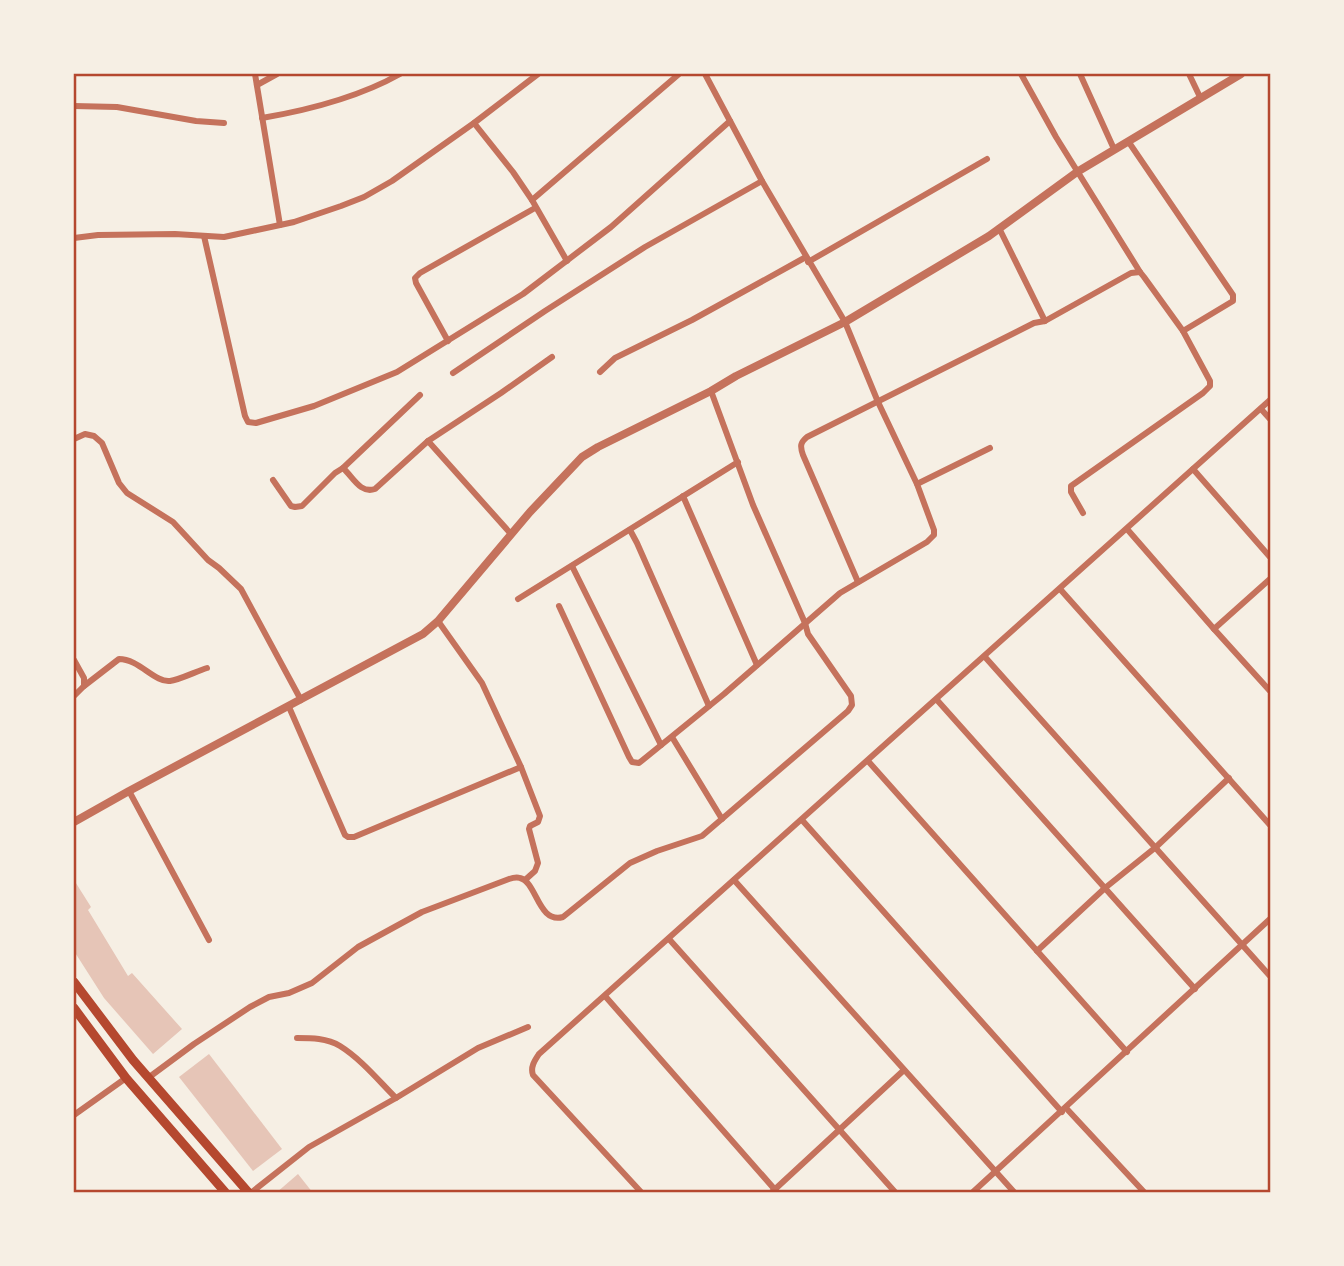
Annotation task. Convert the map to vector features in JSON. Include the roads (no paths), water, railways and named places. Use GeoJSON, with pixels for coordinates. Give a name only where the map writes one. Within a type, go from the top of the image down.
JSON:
{"type":"FeatureCollection","features":[{"type":"Feature","properties":{"kind":"main road"},"geometry":{"type":"LineString","coordinates":[[74,982],[148,1078],[250,1192]]}},
{"type":"Feature","properties":{"kind":"main road"},"geometry":{"type":"LineString","coordinates":[[74,1008],[126,1078],[225,1192]]}},
{"type":"Feature","properties":{"kind":"street"},"geometry":{"type":"LineString","coordinates":[[255,74],[280,225]]}},
{"type":"Feature","properties":{"kind":"street"},"geometry":{"type":"LineString","coordinates":[[257,85],[277,74]]}},
{"type":"Feature","properties":{"kind":"street"},"geometry":{"type":"LineString","coordinates":[[262,118],[343,98],[400,74]]}},
{"type":"Feature","properties":{"kind":"street"},"geometry":{"type":"LineString","coordinates":[[74,237],[175,234],[224,237],[306,218],[364,197],[392,181],[537,74]]}},
{"type":"Feature","properties":{"kind":"street"},"geometry":{"type":"LineString","coordinates":[[532,200],[679,74]]}},
{"type":"Feature","properties":{"kind":"street"},"geometry":{"type":"LineString","coordinates":[[559,606],[632,762],[636,764],[709,706],[840,593],[927,542],[934,530],[917,484],[878,402],[845,323],[762,181],[705,74]]}},
{"type":"Feature","properties":{"kind":"street"},"geometry":{"type":"LineString","coordinates":[[1021,74],[1077,172],[1140,272],[1183,331],[1210,381],[1210,386],[1203,393],[1071,486],[1071,492],[1083,513]]}},
{"type":"Feature","properties":{"kind":"street"},"geometry":{"type":"LineString","coordinates":[[1080,74],[1114,149]]}},
{"type":"Feature","properties":{"kind":"street"},"geometry":{"type":"LineString","coordinates":[[1189,74],[1200,97]]}},
{"type":"Feature","properties":{"kind":"street"},"geometry":{"type":"LineString","coordinates":[[74,822],[423,634],[438,621],[530,512],[582,457],[736,376],[845,323],[999,229],[1077,172],[1241,74]]}},
{"type":"Feature","properties":{"kind":"street"},"geometry":{"type":"LineString","coordinates":[[74,106],[117,107],[196,121],[224,123]]}},
{"type":"Feature","properties":{"kind":"street"},"geometry":{"type":"LineString","coordinates":[[204,236],[245,416],[251,423],[256,423],[314,406],[397,372],[523,294],[611,227],[730,121]]}},
{"type":"Feature","properties":{"kind":"street"},"geometry":{"type":"LineString","coordinates":[[474,123],[532,200],[567,261]]}},
{"type":"Feature","properties":{"kind":"street"},"geometry":{"type":"LineString","coordinates":[[1128,141],[1233,295],[1231,303],[1183,331]]}},
{"type":"Feature","properties":{"kind":"street"},"geometry":{"type":"LineString","coordinates":[[600,372],[615,358],[807,259],[988,159]]}},
{"type":"Feature","properties":{"kind":"street"},"geometry":{"type":"LineString","coordinates":[[453,373],[645,247],[762,181]]}},
{"type":"Feature","properties":{"kind":"street"},"geometry":{"type":"LineString","coordinates":[[448,341],[415,283],[415,278],[535,208]]}},
{"type":"Feature","properties":{"kind":"street"},"geometry":{"type":"LineString","coordinates":[[999,229],[1045,321]]}},
{"type":"Feature","properties":{"kind":"street"},"geometry":{"type":"LineString","coordinates":[[858,582],[800,447],[802,442],[807,437],[1034,323],[1045,321],[1131,273],[1140,272]]}},
{"type":"Feature","properties":{"kind":"street"},"geometry":{"type":"LineString","coordinates":[[343,468],[362,488],[370,491],[375,489],[428,441],[552,357]]}},
{"type":"Feature","properties":{"kind":"street"},"geometry":{"type":"LineString","coordinates":[[148,1078],[250,1007],[269,997],[289,993],[312,983],[358,947],[422,912],[519,877],[525,880],[546,912],[553,918],[563,917],[630,863],[702,836],[848,712],[852,705],[851,696],[808,634],[753,505],[711,391]]}},
{"type":"Feature","properties":{"kind":"street"},"geometry":{"type":"LineString","coordinates":[[273,480],[291,506],[302,506],[420,396]]}},
{"type":"Feature","properties":{"kind":"street"},"geometry":{"type":"LineString","coordinates":[[641,1192],[533,1075],[534,1060],[1270,400]]}},
{"type":"Feature","properties":{"kind":"street"},"geometry":{"type":"LineString","coordinates":[[1261,409],[1270,419]]}},
{"type":"Feature","properties":{"kind":"street"},"geometry":{"type":"LineString","coordinates":[[74,439],[85,434],[94,436],[102,443],[127,493],[173,522],[208,560],[241,589],[301,700]]}},
{"type":"Feature","properties":{"kind":"street"},"geometry":{"type":"LineString","coordinates":[[428,441],[511,534]]}},
{"type":"Feature","properties":{"kind":"street"},"geometry":{"type":"LineString","coordinates":[[917,484],[990,448]]}},
{"type":"Feature","properties":{"kind":"street"},"geometry":{"type":"LineString","coordinates":[[517,599],[738,462]]}},
{"type":"Feature","properties":{"kind":"street"},"geometry":{"type":"LineString","coordinates":[[1193,469],[1270,557]]}},
{"type":"Feature","properties":{"kind":"street"},"geometry":{"type":"LineString","coordinates":[[683,496],[757,665]]}},
{"type":"Feature","properties":{"kind":"street"},"geometry":{"type":"LineString","coordinates":[[1127,529],[1270,691]]}},
{"type":"Feature","properties":{"kind":"street"},"geometry":{"type":"LineString","coordinates":[[630,530],[709,706]]}},
{"type":"Feature","properties":{"kind":"street"},"geometry":{"type":"LineString","coordinates":[[572,566],[661,745]]}},
{"type":"Feature","properties":{"kind":"street"},"geometry":{"type":"LineString","coordinates":[[1214,629],[1270,579]]}},
{"type":"Feature","properties":{"kind":"street"},"geometry":{"type":"LineString","coordinates":[[1060,590],[1270,825]]}},
{"type":"Feature","properties":{"kind":"street"},"geometry":{"type":"LineString","coordinates":[[438,621],[482,683],[522,767],[540,816],[538,822],[529,829],[538,863],[535,871],[525,880]]}},
{"type":"Feature","properties":{"kind":"street"},"geometry":{"type":"LineString","coordinates":[[985,657],[1270,976]]}},
{"type":"Feature","properties":{"kind":"street"},"geometry":{"type":"LineString","coordinates":[[74,696],[119,659],[132,662],[161,680],[169,681],[207,668]]}},
{"type":"Feature","properties":{"kind":"street"},"geometry":{"type":"LineString","coordinates":[[74,660],[84,678],[84,686]]}},
{"type":"Feature","properties":{"kind":"street"},"geometry":{"type":"LineString","coordinates":[[937,700],[1195,989]]}},
{"type":"Feature","properties":{"kind":"street"},"geometry":{"type":"LineString","coordinates":[[289,707],[348,837],[354,837],[522,767]]}},
{"type":"Feature","properties":{"kind":"street"},"geometry":{"type":"LineString","coordinates":[[672,737],[722,819]]}},
{"type":"Feature","properties":{"kind":"street"},"geometry":{"type":"LineString","coordinates":[[868,761],[1127,1052]]}},
{"type":"Feature","properties":{"kind":"street"},"geometry":{"type":"LineString","coordinates":[[1037,951],[1105,888],[1156,847],[1229,778]]}},
{"type":"Feature","properties":{"kind":"street"},"geometry":{"type":"LineString","coordinates":[[129,791],[209,940]]}},
{"type":"Feature","properties":{"kind":"street"},"geometry":{"type":"LineString","coordinates":[[802,820],[1064,1110],[1144,1192]]}},
{"type":"Feature","properties":{"kind":"street"},"geometry":{"type":"LineString","coordinates":[[734,880],[1014,1192]]}},
{"type":"Feature","properties":{"kind":"street"},"geometry":{"type":"LineString","coordinates":[[974,1192],[1270,919]]}},
{"type":"Feature","properties":{"kind":"street"},"geometry":{"type":"LineString","coordinates":[[669,939],[895,1192]]}},
{"type":"Feature","properties":{"kind":"street"},"geometry":{"type":"LineString","coordinates":[[605,996],[775,1192],[904,1070]]}},
{"type":"Feature","properties":{"kind":"street"},"geometry":{"type":"LineString","coordinates":[[250,1192],[309,1147],[397,1098],[478,1048],[528,1027]]}},
{"type":"Feature","properties":{"kind":"street"},"geometry":{"type":"LineString","coordinates":[[297,1038],[314,1038],[338,1044],[397,1098]]}},
{"type":"Feature","properties":{"kind":"street"},"geometry":{"type":"LineString","coordinates":[[74,1115],[126,1078]]}}]}
